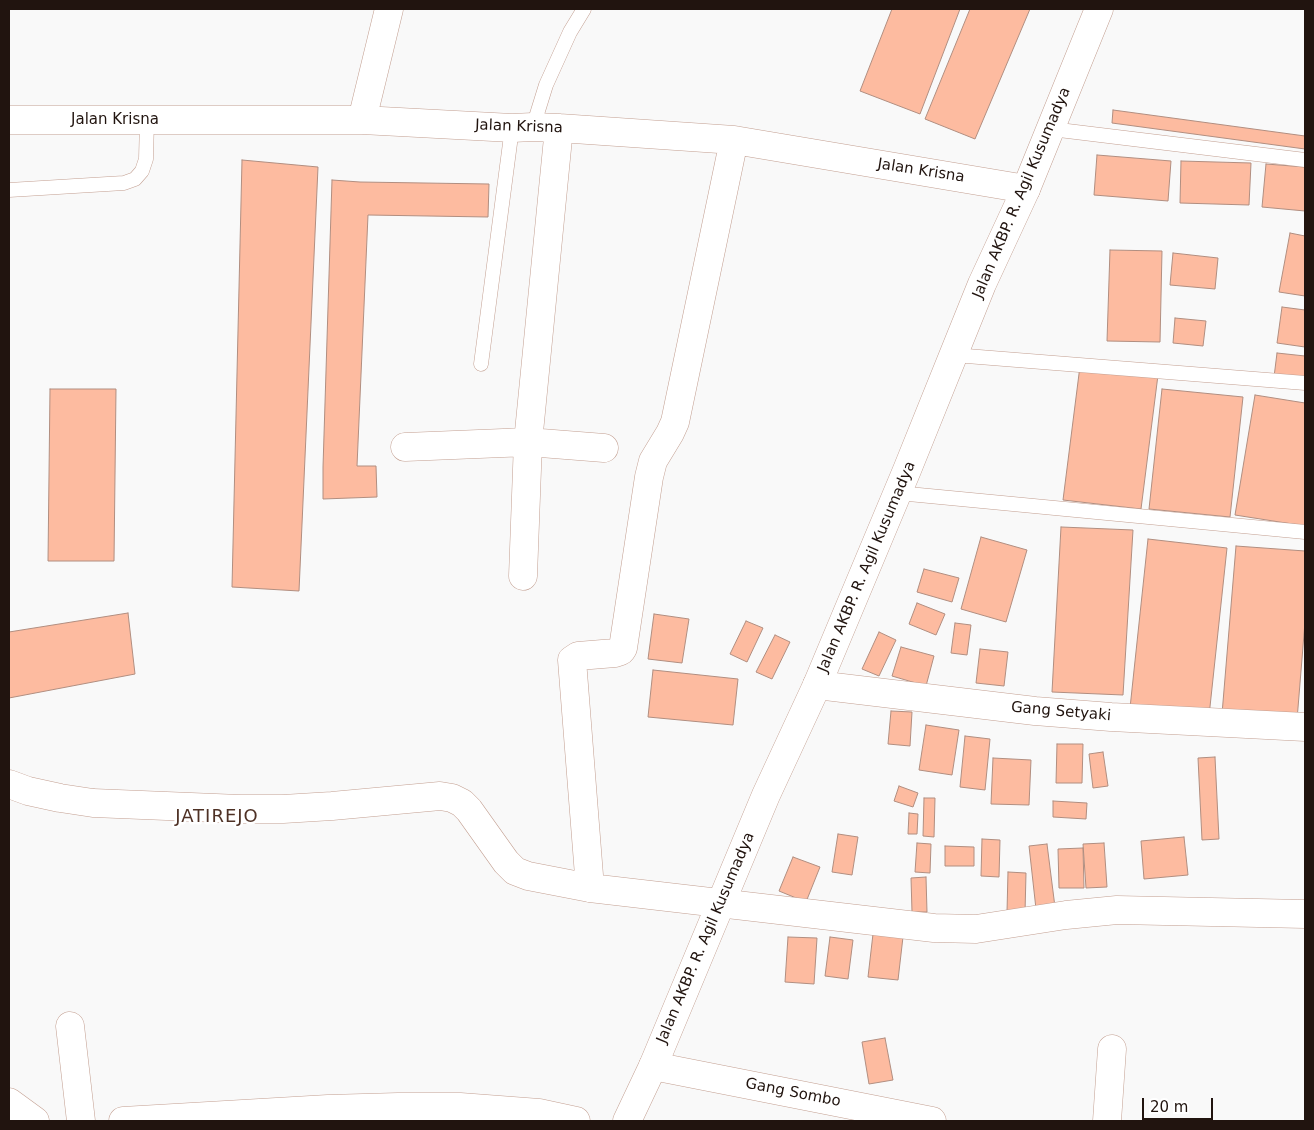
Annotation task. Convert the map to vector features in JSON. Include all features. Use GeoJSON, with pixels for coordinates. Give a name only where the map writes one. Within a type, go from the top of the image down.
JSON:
{"type":"FeatureCollection","features":[{"type":"Feature","properties":{"kind":"street"},"geometry":{"type":"LineString","coordinates":[[362,120],[389,9]]}},
{"type":"Feature","properties":{"kind":"street","name":"Jalan AKBP. R. Agil Kusumadya"},"geometry":{"type":"LineString","coordinates":[[627,1121],[653,1066],[766,795],[817,685],[898,493],[982,284],[1026,188],[1099,9]]}},
{"type":"Feature","properties":{"kind":"street","name":"Jalan Krisna"},"geometry":{"type":"LineString","coordinates":[[9,120],[362,120],[535,127],[734,140],[1026,188]]}},
{"type":"Feature","properties":{"kind":"street"},"geometry":{"type":"LineString","coordinates":[[523,576],[535,127]]}},
{"type":"Feature","properties":{"kind":"street"},"geometry":{"type":"LineString","coordinates":[[590,888],[572,660],[578,656],[616,653],[624,648],[649,477],[653,461],[675,422],[734,140]]}},
{"type":"Feature","properties":{"kind":"street"},"geometry":{"type":"LineString","coordinates":[[405,447],[528,442],[604,448]]}},
{"type":"Feature","properties":{"kind":"street","name":"Gang Setyaki"},"geometry":{"type":"LineString","coordinates":[[817,685],[1035,711],[1305,727]]}},
{"type":"Feature","properties":{"kind":"street"},"geometry":{"type":"LineString","coordinates":[[9,784],[28,791],[93,803],[240,809],[332,806],[440,796],[462,802],[506,862],[515,871],[528,876],[590,888],[934,928],[976,929],[1066,915],[1117,910],[1305,914]]}},
{"type":"Feature","properties":{"kind":"street"},"geometry":{"type":"LineString","coordinates":[[70,1026],[81,1121]]}},
{"type":"Feature","properties":{"kind":"street"},"geometry":{"type":"LineString","coordinates":[[1107,1121],[1112,1049]]}},
{"type":"Feature","properties":{"kind":"street","name":"Gang Sombo"},"geometry":{"type":"LineString","coordinates":[[653,1066],[932,1121]]}},
{"type":"Feature","properties":{"kind":"street"},"geometry":{"type":"LineString","coordinates":[[9,1102],[29,1119],[35,1121]]}},
{"type":"Feature","properties":{"kind":"street"},"geometry":{"type":"LineString","coordinates":[[137,1121],[328,1109],[398,1107],[460,1107],[538,1113],[576,1121]]}},
{"type":"Feature","properties":{"kind":"lane"},"geometry":{"type":"LineString","coordinates":[[481,364],[546,85],[570,32],[584,9]]}},
{"type":"Feature","properties":{"kind":"lane"},"geometry":{"type":"LineString","coordinates":[[9,190],[124,183],[135,180],[142,172],[146,159],[147,120]]}},
{"type":"Feature","properties":{"kind":"lane"},"geometry":{"type":"LineString","coordinates":[[1051,128],[1305,160]]}},
{"type":"Feature","properties":{"kind":"lane"},"geometry":{"type":"LineString","coordinates":[[954,355],[1305,383]]}},
{"type":"Feature","properties":{"kind":"lane"},"geometry":{"type":"LineString","coordinates":[[898,493],[1305,532]]}},
{"type":"Feature","properties":{"kind":"building"},"geometry":{"type":"Polygon","coordinates":[[[892,9],[960,9],[920,114],[860,91],[892,9]]]}},
{"type":"Feature","properties":{"kind":"building"},"geometry":{"type":"Polygon","coordinates":[[[970,9],[1030,9],[975,139],[925,119],[970,9]]]}},
{"type":"Feature","properties":{"kind":"building"},"geometry":{"type":"Polygon","coordinates":[[[1113,110],[1305,136],[1305,149],[1112,123],[1113,110]]]}},
{"type":"Feature","properties":{"kind":"building"},"geometry":{"type":"Polygon","coordinates":[[[1097,155],[1171,161],[1168,201],[1094,195],[1097,155]]]}},
{"type":"Feature","properties":{"kind":"building"},"geometry":{"type":"Polygon","coordinates":[[[242,160],[318,167],[299,591],[232,587],[242,160]]]}},
{"type":"Feature","properties":{"kind":"building"},"geometry":{"type":"Polygon","coordinates":[[[1181,161],[1251,163],[1249,205],[1180,203],[1181,161]]]}},
{"type":"Feature","properties":{"kind":"building"},"geometry":{"type":"Polygon","coordinates":[[[1266,164],[1305,167],[1305,211],[1262,207],[1266,164]]]}},
{"type":"Feature","properties":{"kind":"building"},"geometry":{"type":"Polygon","coordinates":[[[332,180],[489,184],[488,217],[368,215],[357,466],[376,466],[377,497],[323,499],[332,180]]]}},
{"type":"Feature","properties":{"kind":"building"},"geometry":{"type":"Polygon","coordinates":[[[1290,233],[1305,236],[1305,296],[1279,292],[1290,233]]]}},
{"type":"Feature","properties":{"kind":"building"},"geometry":{"type":"Polygon","coordinates":[[[1110,250],[1162,251],[1160,342],[1107,341],[1110,250]]]}},
{"type":"Feature","properties":{"kind":"building"},"geometry":{"type":"Polygon","coordinates":[[[1173,253],[1218,258],[1215,289],[1170,285],[1173,253]]]}},
{"type":"Feature","properties":{"kind":"building"},"geometry":{"type":"Polygon","coordinates":[[[1282,307],[1305,310],[1305,347],[1277,343],[1282,307]]]}},
{"type":"Feature","properties":{"kind":"building"},"geometry":{"type":"Polygon","coordinates":[[[1175,318],[1206,321],[1203,346],[1173,343],[1175,318]]]}},
{"type":"Feature","properties":{"kind":"building"},"geometry":{"type":"Polygon","coordinates":[[[1277,353],[1305,356],[1305,381],[1274,377],[1277,353]]]}},
{"type":"Feature","properties":{"kind":"building"},"geometry":{"type":"Polygon","coordinates":[[[1080,366],[1158,375],[1141,509],[1063,500],[1080,366]]]}},
{"type":"Feature","properties":{"kind":"building"},"geometry":{"type":"Polygon","coordinates":[[[50,389],[116,389],[114,561],[48,561],[50,389]]]}},
{"type":"Feature","properties":{"kind":"building"},"geometry":{"type":"Polygon","coordinates":[[[1162,389],[1243,397],[1230,517],[1149,509],[1162,389]]]}},
{"type":"Feature","properties":{"kind":"building"},"geometry":{"type":"Polygon","coordinates":[[[1255,395],[1305,403],[1305,526],[1235,515],[1255,395]]]}},
{"type":"Feature","properties":{"kind":"building"},"geometry":{"type":"Polygon","coordinates":[[[1061,527],[1133,530],[1123,695],[1052,692],[1061,527]]]}},
{"type":"Feature","properties":{"kind":"building"},"geometry":{"type":"Polygon","coordinates":[[[981,537],[1027,550],[1006,622],[961,609],[981,537]]]}},
{"type":"Feature","properties":{"kind":"building"},"geometry":{"type":"Polygon","coordinates":[[[1148,539],[1227,548],[1209,716],[1130,708],[1148,539]]]}},
{"type":"Feature","properties":{"kind":"building"},"geometry":{"type":"Polygon","coordinates":[[[1236,546],[1305,551],[1305,622],[1297,720],[1222,714],[1236,546]]]}},
{"type":"Feature","properties":{"kind":"building"},"geometry":{"type":"Polygon","coordinates":[[[924,569],[959,578],[952,602],[917,592],[924,569]]]}},
{"type":"Feature","properties":{"kind":"building"},"geometry":{"type":"Polygon","coordinates":[[[917,603],[945,614],[936,635],[909,624],[917,603]]]}},
{"type":"Feature","properties":{"kind":"building"},"geometry":{"type":"Polygon","coordinates":[[[128,613],[135,674],[9,698],[9,632],[128,613]]]}},
{"type":"Feature","properties":{"kind":"building"},"geometry":{"type":"Polygon","coordinates":[[[654,614],[689,619],[682,663],[648,659],[654,614]]]}},
{"type":"Feature","properties":{"kind":"building"},"geometry":{"type":"Polygon","coordinates":[[[746,621],[763,628],[747,662],[730,654],[746,621]]]}},
{"type":"Feature","properties":{"kind":"building"},"geometry":{"type":"Polygon","coordinates":[[[955,623],[971,625],[967,655],[951,653],[955,623]]]}},
{"type":"Feature","properties":{"kind":"building"},"geometry":{"type":"Polygon","coordinates":[[[879,632],[896,640],[879,676],[862,669],[879,632]]]}},
{"type":"Feature","properties":{"kind":"building"},"geometry":{"type":"Polygon","coordinates":[[[775,635],[790,642],[772,679],[756,672],[775,635]]]}},
{"type":"Feature","properties":{"kind":"building"},"geometry":{"type":"Polygon","coordinates":[[[901,647],[934,656],[926,686],[892,676],[901,647]]]}},
{"type":"Feature","properties":{"kind":"building"},"geometry":{"type":"Polygon","coordinates":[[[980,649],[1008,652],[1004,686],[976,683],[980,649]]]}},
{"type":"Feature","properties":{"kind":"building"},"geometry":{"type":"Polygon","coordinates":[[[653,670],[738,679],[733,725],[648,717],[653,670]]]}},
{"type":"Feature","properties":{"kind":"building"},"geometry":{"type":"Polygon","coordinates":[[[891,711],[912,712],[910,746],[888,744],[891,711]]]}},
{"type":"Feature","properties":{"kind":"building"},"geometry":{"type":"Polygon","coordinates":[[[926,725],[959,730],[952,775],[919,770],[926,725]]]}},
{"type":"Feature","properties":{"kind":"building"},"geometry":{"type":"Polygon","coordinates":[[[965,736],[990,739],[985,790],[960,787],[965,736]]]}},
{"type":"Feature","properties":{"kind":"building"},"geometry":{"type":"Polygon","coordinates":[[[1057,744],[1083,744],[1082,783],[1056,783],[1057,744]]]}},
{"type":"Feature","properties":{"kind":"building"},"geometry":{"type":"Polygon","coordinates":[[[1103,752],[1108,786],[1093,788],[1089,754],[1103,752]]]}},
{"type":"Feature","properties":{"kind":"building"},"geometry":{"type":"Polygon","coordinates":[[[1215,757],[1219,839],[1202,840],[1198,758],[1215,757]]]}},
{"type":"Feature","properties":{"kind":"building"},"geometry":{"type":"Polygon","coordinates":[[[993,758],[1031,760],[1029,805],[991,804],[993,758]]]}},
{"type":"Feature","properties":{"kind":"building"},"geometry":{"type":"Polygon","coordinates":[[[899,786],[918,793],[913,807],[894,801],[899,786]]]}},
{"type":"Feature","properties":{"kind":"building"},"geometry":{"type":"Polygon","coordinates":[[[924,798],[935,798],[934,837],[923,836],[924,798]]]}},
{"type":"Feature","properties":{"kind":"building"},"geometry":{"type":"Polygon","coordinates":[[[1053,801],[1087,803],[1086,819],[1053,817],[1053,801]]]}},
{"type":"Feature","properties":{"kind":"building"},"geometry":{"type":"Polygon","coordinates":[[[909,813],[918,814],[917,834],[908,834],[909,813]]]}},
{"type":"Feature","properties":{"kind":"building"},"geometry":{"type":"Polygon","coordinates":[[[838,834],[858,837],[852,875],[832,872],[838,834]]]}},
{"type":"Feature","properties":{"kind":"building"},"geometry":{"type":"Polygon","coordinates":[[[1184,837],[1188,875],[1144,879],[1141,841],[1184,837]]]}},
{"type":"Feature","properties":{"kind":"building"},"geometry":{"type":"Polygon","coordinates":[[[982,839],[1000,840],[999,877],[981,876],[982,839]]]}},
{"type":"Feature","properties":{"kind":"building"},"geometry":{"type":"Polygon","coordinates":[[[917,843],[931,844],[930,873],[915,872],[917,843]]]}},
{"type":"Feature","properties":{"kind":"building"},"geometry":{"type":"Polygon","coordinates":[[[1104,843],[1107,887],[1086,888],[1083,844],[1104,843]]]}},
{"type":"Feature","properties":{"kind":"building"},"geometry":{"type":"Polygon","coordinates":[[[1047,844],[1055,907],[1036,909],[1029,846],[1047,844]]]}},
{"type":"Feature","properties":{"kind":"building"},"geometry":{"type":"Polygon","coordinates":[[[945,846],[974,847],[974,866],[945,866],[945,846]]]}},
{"type":"Feature","properties":{"kind":"building"},"geometry":{"type":"Polygon","coordinates":[[[1083,848],[1084,888],[1059,888],[1058,849],[1083,848]]]}},
{"type":"Feature","properties":{"kind":"building"},"geometry":{"type":"Polygon","coordinates":[[[793,857],[820,867],[806,902],[779,891],[793,857]]]}},
{"type":"Feature","properties":{"kind":"building"},"geometry":{"type":"Polygon","coordinates":[[[1008,872],[1026,873],[1025,913],[1007,912],[1008,872]]]}},
{"type":"Feature","properties":{"kind":"building"},"geometry":{"type":"Polygon","coordinates":[[[926,877],[927,912],[912,912],[911,878],[926,877]]]}},
{"type":"Feature","properties":{"kind":"building"},"geometry":{"type":"Polygon","coordinates":[[[873,934],[903,937],[898,980],[868,977],[873,934]]]}},
{"type":"Feature","properties":{"kind":"building"},"geometry":{"type":"Polygon","coordinates":[[[788,937],[817,938],[814,984],[785,982],[788,937]]]}},
{"type":"Feature","properties":{"kind":"building"},"geometry":{"type":"Polygon","coordinates":[[[830,937],[853,940],[848,979],[825,976],[830,937]]]}},
{"type":"Feature","properties":{"kind":"building"},"geometry":{"type":"Polygon","coordinates":[[[885,1038],[893,1080],[869,1084],[862,1042],[885,1038]]]}},
{"type":"Feature","properties":{"kind":"district","name":"JATIREJO"},"geometry":{"type":"Point","coordinates":[217,817]}}]}
